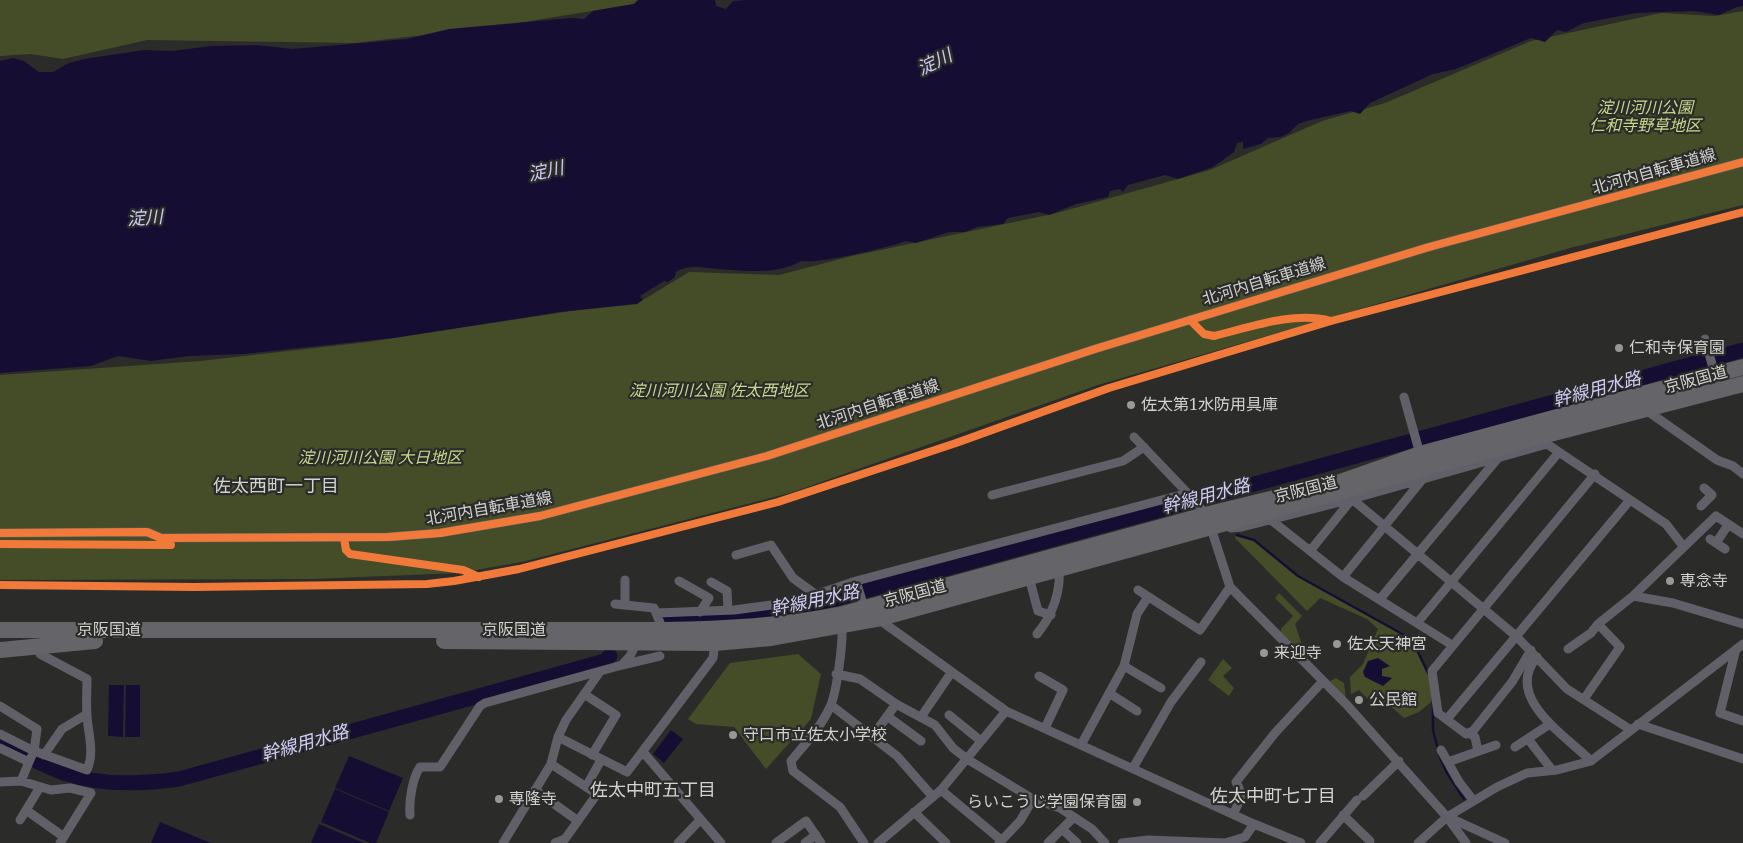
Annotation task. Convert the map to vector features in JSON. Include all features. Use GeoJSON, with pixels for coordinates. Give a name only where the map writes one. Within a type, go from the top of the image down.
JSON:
{"type":"FeatureCollection","features":[{"type":"Feature","properties":{"kind":"highway","name":"京阪国道"},"geometry":{"type":"LineString","coordinates":[[0,641],[450,635],[551,630],[663,630],[766,626],[804,621],[862,602],[1340,482],[1419,450],[1712,364],[1743,367]]}},
{"type":"Feature","properties":{"kind":"highway","name":"京阪国道"},"geometry":{"type":"LineString","coordinates":[[0,630],[450,635],[715,644],[771,638],[877,619],[1059,569],[1205,516],[1545,440],[1644,408],[1743,384]]}},
{"type":"Feature","properties":{"kind":"highway"},"geometry":{"type":"LineString","coordinates":[[0,650],[95,641]]}},
{"type":"Feature","properties":{"kind":"street","name":"北河内自転車道線"},"geometry":{"type":"LineString","coordinates":[[0,533],[146,532],[160,538],[388,537],[440,533],[540,516],[767,456],[1095,349],[1429,247],[1743,162]]}},
{"type":"Feature","properties":{"kind":"street"},"geometry":{"type":"LineString","coordinates":[[1705,339],[1712,364]]}},
{"type":"Feature","properties":{"kind":"street"},"geometry":{"type":"LineString","coordinates":[[1404,397],[1419,450]]}},
{"type":"Feature","properties":{"kind":"street"},"geometry":{"type":"LineString","coordinates":[[1644,408],[1717,460],[1733,466],[1743,474]]}},
{"type":"Feature","properties":{"kind":"street"},"geometry":{"type":"LineString","coordinates":[[1134,437],[1188,493],[1205,516],[1230,587],[1324,681],[1399,761],[1447,817],[1466,843]]}},
{"type":"Feature","properties":{"kind":"street"},"geometry":{"type":"LineString","coordinates":[[1205,516],[1242,527],[1422,480],[1498,458],[1545,440],[1559,452],[1595,474],[1666,524],[1683,546]]}},
{"type":"Feature","properties":{"kind":"street"},"geometry":{"type":"LineString","coordinates":[[992,495],[1123,461],[1144,447]]}},
{"type":"Feature","properties":{"kind":"street"},"geometry":{"type":"LineString","coordinates":[[1418,622],[1559,452]]}},
{"type":"Feature","properties":{"kind":"street"},"geometry":{"type":"LineString","coordinates":[[1380,599],[1498,458]]}},
{"type":"Feature","properties":{"kind":"street"},"geometry":{"type":"LineString","coordinates":[[1478,751],[1475,738],[1469,733],[1466,734],[1438,713],[1432,671],[1595,474]]}},
{"type":"Feature","properties":{"kind":"street"},"geometry":{"type":"LineString","coordinates":[[1344,577],[1422,480]]}},
{"type":"Feature","properties":{"kind":"street"},"geometry":{"type":"LineString","coordinates":[[1704,488],[1712,495],[1702,504],[1728,525],[1743,533]]}},
{"type":"Feature","properties":{"kind":"street"},"geometry":{"type":"LineString","coordinates":[[657,613],[728,610],[794,602],[815,594],[857,585],[1188,493]]}},
{"type":"Feature","properties":{"kind":"street"},"geometry":{"type":"LineString","coordinates":[[1352,499],[1516,636],[1567,689],[1634,727],[1743,760]]}},
{"type":"Feature","properties":{"kind":"street"},"geometry":{"type":"LineString","coordinates":[[1310,551],[1352,499]]}},
{"type":"Feature","properties":{"kind":"street"},"geometry":{"type":"LineString","coordinates":[[1447,719],[1630,500]]}},
{"type":"Feature","properties":{"kind":"street"},"geometry":{"type":"LineString","coordinates":[[1568,649],[1591,634],[1598,624],[1633,596],[1716,516]]}},
{"type":"Feature","properties":{"kind":"street"},"geometry":{"type":"LineString","coordinates":[[1271,520],[1344,577],[1452,645]]}},
{"type":"Feature","properties":{"kind":"street"},"geometry":{"type":"LineString","coordinates":[[1725,549],[1712,541],[1728,525]]}},
{"type":"Feature","properties":{"kind":"street"},"geometry":{"type":"LineString","coordinates":[[736,555],[771,545],[793,578],[815,594]]}},
{"type":"Feature","properties":{"kind":"street"},"geometry":{"type":"LineString","coordinates":[[1037,634],[1051,615],[1060,583],[1059,569]]}},
{"type":"Feature","properties":{"kind":"street"},"geometry":{"type":"LineString","coordinates":[[1029,577],[1038,611],[1051,615]]}},
{"type":"Feature","properties":{"kind":"street"},"geometry":{"type":"LineString","coordinates":[[624,580],[620,604],[654,608],[663,630]]}},
{"type":"Feature","properties":{"kind":"street"},"geometry":{"type":"LineString","coordinates":[[679,580],[709,598],[700,612]]}},
{"type":"Feature","properties":{"kind":"street"},"geometry":{"type":"LineString","coordinates":[[711,582],[726,591],[728,610]]}},
{"type":"Feature","properties":{"kind":"street"},"geometry":{"type":"LineString","coordinates":[[857,585],[862,602],[877,619],[1006,711],[1254,824],[1301,843]]}},
{"type":"Feature","properties":{"kind":"street"},"geometry":{"type":"LineString","coordinates":[[1138,590],[1200,630],[1230,587]]}},
{"type":"Feature","properties":{"kind":"street"},"geometry":{"type":"LineString","coordinates":[[1633,596],[1672,602],[1743,624]]}},
{"type":"Feature","properties":{"kind":"street"},"geometry":{"type":"LineString","coordinates":[[1081,745],[1124,666],[1137,614],[1148,597]]}},
{"type":"Feature","properties":{"kind":"street"},"geometry":{"type":"LineString","coordinates":[[0,655],[40,654],[109,624],[510,622],[551,630]]}},
{"type":"Feature","properties":{"kind":"street"},"geometry":{"type":"LineString","coordinates":[[1584,700],[1620,647],[1598,624]]}},
{"type":"Feature","properties":{"kind":"street"},"geometry":{"type":"LineString","coordinates":[[842,626],[843,642],[831,706],[820,724],[791,761],[793,771],[840,807],[864,843]]}},
{"type":"Feature","properties":{"kind":"street"},"geometry":{"type":"LineString","coordinates":[[622,665],[630,656],[637,642]]}},
{"type":"Feature","properties":{"kind":"street"},"geometry":{"type":"LineString","coordinates":[[558,737],[626,772],[713,658],[715,644]]}},
{"type":"Feature","properties":{"kind":"street"},"geometry":{"type":"LineString","coordinates":[[1740,647],[1720,714],[1743,721]]}},
{"type":"Feature","properties":{"kind":"street"},"geometry":{"type":"LineString","coordinates":[[1418,843],[1447,817],[1473,800],[1527,773],[1552,770],[1591,761],[1740,647]]}},
{"type":"Feature","properties":{"kind":"street"},"geometry":{"type":"LineString","coordinates":[[0,748],[32,756],[44,755],[87,770],[92,758],[92,748],[87,714],[87,679],[40,654]]}},
{"type":"Feature","properties":{"kind":"street"},"geometry":{"type":"LineString","coordinates":[[1534,654],[1526,675],[1528,691],[1540,713],[1591,761]]}},
{"type":"Feature","properties":{"kind":"street"},"geometry":{"type":"LineString","coordinates":[[1469,733],[1473,731],[1534,654]]}},
{"type":"Feature","properties":{"kind":"street"},"geometry":{"type":"LineString","coordinates":[[410,815],[409,806],[416,772],[420,767],[440,767],[480,706],[485,703],[660,656]]}},
{"type":"Feature","properties":{"kind":"street"},"geometry":{"type":"LineString","coordinates":[[1133,768],[1172,702],[1201,662]]}},
{"type":"Feature","properties":{"kind":"street"},"geometry":{"type":"LineString","coordinates":[[1124,666],[1161,688]]}},
{"type":"Feature","properties":{"kind":"street"},"geometry":{"type":"LineString","coordinates":[[503,843],[551,764],[558,737],[566,720],[599,673]]}},
{"type":"Feature","properties":{"kind":"street"},"geometry":{"type":"LineString","coordinates":[[921,717],[951,673]]}},
{"type":"Feature","properties":{"kind":"street"},"geometry":{"type":"LineString","coordinates":[[836,674],[860,680],[896,704],[935,725],[953,748],[967,758],[1033,799],[1060,808],[1092,828],[1105,843]]}},
{"type":"Feature","properties":{"kind":"street"},"geometry":{"type":"LineString","coordinates":[[1039,676],[1063,690],[1045,728]]}},
{"type":"Feature","properties":{"kind":"street"},"geometry":{"type":"LineString","coordinates":[[1233,814],[1242,800],[1241,791],[1236,782],[1275,733],[1324,681]]}},
{"type":"Feature","properties":{"kind":"street"},"geometry":{"type":"LineString","coordinates":[[1109,693],[1137,711]]}},
{"type":"Feature","properties":{"kind":"street"},"geometry":{"type":"LineString","coordinates":[[584,694],[616,714],[592,755]]}},
{"type":"Feature","properties":{"kind":"street"},"geometry":{"type":"LineString","coordinates":[[872,737],[896,704]]}},
{"type":"Feature","properties":{"kind":"street"},"geometry":{"type":"LineString","coordinates":[[0,706],[37,729],[32,756],[21,782]]}},
{"type":"Feature","properties":{"kind":"street"},"geometry":{"type":"LineString","coordinates":[[831,706],[897,756],[933,796]]}},
{"type":"Feature","properties":{"kind":"street"},"geometry":{"type":"LineString","coordinates":[[878,843],[941,790],[1006,711]]}},
{"type":"Feature","properties":{"kind":"street"},"geometry":{"type":"LineString","coordinates":[[44,755],[62,729],[87,714]]}},
{"type":"Feature","properties":{"kind":"street"},"geometry":{"type":"LineString","coordinates":[[949,715],[981,741]]}},
{"type":"Feature","properties":{"kind":"street"},"geometry":{"type":"LineString","coordinates":[[887,716],[921,741]]}},
{"type":"Feature","properties":{"kind":"street"},"geometry":{"type":"LineString","coordinates":[[1515,747],[1550,724]]}},
{"type":"Feature","properties":{"kind":"street"},"geometry":{"type":"LineString","coordinates":[[0,734],[32,756]]}},
{"type":"Feature","properties":{"kind":"street"},"geometry":{"type":"LineString","coordinates":[[1528,739],[1552,770]]}},
{"type":"Feature","properties":{"kind":"street"},"geometry":{"type":"LineString","coordinates":[[1448,762],[1496,745]]}},
{"type":"Feature","properties":{"kind":"street"},"geometry":{"type":"LineString","coordinates":[[1442,750],[1459,782],[1473,800]]}},
{"type":"Feature","properties":{"kind":"street"},"geometry":{"type":"LineString","coordinates":[[642,752],[721,843]]}},
{"type":"Feature","properties":{"kind":"street"},"geometry":{"type":"LineString","coordinates":[[586,787],[601,760]]}},
{"type":"Feature","properties":{"kind":"street"},"geometry":{"type":"LineString","coordinates":[[1320,843],[1342,815],[1399,761]]}},
{"type":"Feature","properties":{"kind":"street"},"geometry":{"type":"LineString","coordinates":[[551,764],[598,794],[578,821],[567,841],[555,843]]}},
{"type":"Feature","properties":{"kind":"street"},"geometry":{"type":"LineString","coordinates":[[0,782],[21,782],[59,790],[70,788],[91,793],[62,840],[26,810]]}},
{"type":"Feature","properties":{"kind":"street"},"geometry":{"type":"LineString","coordinates":[[20,820],[40,787]]}},
{"type":"Feature","properties":{"kind":"street"},"geometry":{"type":"LineString","coordinates":[[535,790],[578,821]]}},
{"type":"Feature","properties":{"kind":"street"},"geometry":{"type":"LineString","coordinates":[[941,790],[1000,842],[1020,821],[1033,799]]}},
{"type":"Feature","properties":{"kind":"street"},"geometry":{"type":"LineString","coordinates":[[914,812],[946,843]]}},
{"type":"Feature","properties":{"kind":"street"},"geometry":{"type":"LineString","coordinates":[[1342,815],[1370,841]]}},
{"type":"Feature","properties":{"kind":"street"},"geometry":{"type":"LineString","coordinates":[[1048,843],[1074,817]]}},
{"type":"Feature","properties":{"kind":"street"},"geometry":{"type":"LineString","coordinates":[[1447,817],[1505,843]]}},
{"type":"Feature","properties":{"kind":"street"},"geometry":{"type":"LineString","coordinates":[[678,843],[700,820]]}},
{"type":"Feature","properties":{"kind":"street"},"geometry":{"type":"LineString","coordinates":[[776,843],[806,821],[818,839],[805,843]]}},
{"type":"Feature","properties":{"kind":"street"},"geometry":{"type":"LineString","coordinates":[[1122,843],[1148,840],[1225,843],[1241,841],[1254,824]]}},
{"type":"Feature","properties":{"kind":"street"},"geometry":{"type":"LineString","coordinates":[[1062,829],[1077,843]]}},
{"type":"Feature","properties":{"kind":"green space"},"geometry":{"type":"Polygon","coordinates":[[[0,0],[637,0],[634,4],[494,27],[354,43],[147,40],[63,59],[31,54],[0,56],[0,0]]]}},
{"type":"Feature","properties":{"kind":"green space"},"geometry":{"type":"Polygon","coordinates":[[[1743,11],[1743,205],[1570,248],[1098,385],[790,493],[522,562],[459,573],[312,579],[0,580],[0,375],[200,361],[368,342],[643,300],[689,272],[779,275],[852,256],[1057,213],[1210,170],[1322,121],[1385,103],[1531,41],[1661,13],[1715,16],[1743,11]]]}},
{"type":"Feature","properties":{"kind":"green space"},"geometry":{"type":"Polygon","coordinates":[[[1236,536],[1255,541],[1298,577],[1404,636],[1416,649],[1425,666],[1430,684],[1431,702],[1419,712],[1404,718],[1386,702],[1370,701],[1359,690],[1351,694],[1350,677],[1363,664],[1378,629],[1367,619],[1320,598],[1307,611],[1235,538],[1236,536]]]}},
{"type":"Feature","properties":{"kind":"green space"},"geometry":{"type":"Polygon","coordinates":[[[1279,593],[1302,616],[1295,624],[1306,657],[1281,633],[1281,629],[1293,616],[1275,598],[1279,593]]]}},
{"type":"Feature","properties":{"kind":"green space"},"geometry":{"type":"Polygon","coordinates":[[[798,654],[821,674],[811,719],[766,769],[734,727],[696,724],[688,719],[730,663],[798,654]]]}},
{"type":"Feature","properties":{"kind":"green space"},"geometry":{"type":"Polygon","coordinates":[[[1223,659],[1232,668],[1223,676],[1234,688],[1229,696],[1208,680],[1223,659]]]}},
{"type":"Feature","properties":{"kind":"green space"},"geometry":{"type":"Polygon","coordinates":[[[1336,678],[1344,683],[1346,699],[1330,681],[1336,678]]]}},
{"type":"Feature","properties":{"kind":"water","name":"淀川"},"geometry":{"type":"Polygon","coordinates":[[[639,0],[715,0],[716,6],[726,9],[733,1],[747,0],[1743,0],[1743,6],[1719,15],[1694,11],[1636,13],[1584,23],[1566,32],[1557,30],[1545,42],[1531,38],[1456,69],[1433,74],[1370,103],[1360,114],[1351,111],[1306,121],[1298,124],[1289,133],[1281,137],[1268,138],[1261,144],[1243,149],[1243,142],[1237,143],[1234,152],[1213,167],[1178,179],[1165,175],[1128,185],[1123,192],[1120,189],[1110,191],[1108,197],[1076,204],[1049,215],[1039,212],[1008,218],[1003,224],[977,227],[965,232],[949,232],[916,243],[906,241],[884,248],[837,258],[801,261],[772,270],[750,271],[686,268],[676,272],[675,277],[668,282],[664,281],[640,296],[643,300],[637,304],[560,312],[393,338],[244,354],[189,356],[151,361],[118,356],[91,366],[0,373],[0,61],[13,58],[24,61],[39,72],[53,72],[69,63],[84,59],[144,50],[172,51],[211,46],[257,45],[292,49],[407,39],[449,29],[571,18],[584,19],[593,11],[634,4],[639,0]]]}},
{"type":"Feature","properties":{"kind":"water"},"geometry":{"type":"Polygon","coordinates":[[[1378,658],[1390,666],[1382,669],[1382,676],[1392,678],[1383,686],[1365,677],[1363,672],[1368,661],[1378,658]]]}},
{"type":"Feature","properties":{"kind":"water"},"geometry":{"type":"Polygon","coordinates":[[[109,685],[124,685],[123,737],[108,736],[109,685]]]}},
{"type":"Feature","properties":{"kind":"water"},"geometry":{"type":"Polygon","coordinates":[[[126,685],[140,685],[140,737],[125,737],[126,685]]]}},
{"type":"Feature","properties":{"kind":"water"},"geometry":{"type":"Polygon","coordinates":[[[671,730],[683,739],[664,763],[653,754],[671,730]]]}},
{"type":"Feature","properties":{"kind":"water"},"geometry":{"type":"Polygon","coordinates":[[[349,756],[403,778],[389,811],[335,788],[349,756]]]}},
{"type":"Feature","properties":{"kind":"water"},"geometry":{"type":"Polygon","coordinates":[[[335,789],[389,812],[376,843],[370,843],[321,822],[335,789]]]}},
{"type":"Feature","properties":{"kind":"water"},"geometry":{"type":"Polygon","coordinates":[[[160,822],[211,843],[151,843],[160,822]]]}},
{"type":"Feature","properties":{"kind":"water"},"geometry":{"type":"Polygon","coordinates":[[[319,824],[364,843],[311,843],[319,824]]]}},
{"type":"Feature","properties":{"kind":"waterway","name":"幹線用水路"},"geometry":{"type":"LineString","coordinates":[[665,618],[750,613],[835,599],[1743,350]]}},
{"type":"Feature","properties":{"kind":"waterway"},"geometry":{"type":"LineString","coordinates":[[1237,535],[1254,540],[1298,576],[1404,635],[1417,650],[1428,673]]}},
{"type":"Feature","properties":{"kind":"waterway","name":"幹線用水路"},"geometry":{"type":"LineString","coordinates":[[0,743],[50,768],[94,781],[123,783],[179,779],[605,661],[610,656]]}},
{"type":"Feature","properties":{"kind":"waterway"},"geometry":{"type":"LineString","coordinates":[[1433,703],[1433,730],[1438,750]]}},
{"type":"Feature","properties":{"kind":"waterway"},"geometry":{"type":"LineString","coordinates":[[1439,755],[1447,773],[1464,799]]}},
{"type":"Feature","properties":{"kind":"cycle path"},"geometry":{"type":"LineString","coordinates":[[0,533],[147,532],[161,538],[388,537],[440,533],[540,516],[767,456],[1095,349],[1429,247],[1743,162]]}},
{"type":"Feature","properties":{"kind":"cycle path"},"geometry":{"type":"LineString","coordinates":[[0,585],[194,587],[427,584],[519,569],[778,502],[956,443],[1109,388],[1331,321],[1743,212]]}},
{"type":"Feature","properties":{"kind":"cycle path"},"geometry":{"type":"LineString","coordinates":[[1190,320],[1204,334],[1214,336],[1287,319],[1317,318],[1331,321]]}},
{"type":"Feature","properties":{"kind":"cycle path"},"geometry":{"type":"LineString","coordinates":[[344,538],[346,550],[350,554],[463,570],[479,577]]}},
{"type":"Feature","properties":{"kind":"cycle path"},"geometry":{"type":"LineString","coordinates":[[0,544],[171,545]]}},
{"type":"Feature","properties":{"kind":"place","name":"仁和寺保育園"},"geometry":{"type":"Point","coordinates":[1619,348]}},
{"type":"Feature","properties":{"kind":"place","name":"佐太第1水防用具庫"},"geometry":{"type":"Point","coordinates":[1131,405]}},
{"type":"Feature","properties":{"kind":"place","name":"専念寺"},"geometry":{"type":"Point","coordinates":[1670,581]}},
{"type":"Feature","properties":{"kind":"place","name":"佐太天神宮"},"geometry":{"type":"Point","coordinates":[1337,644]}},
{"type":"Feature","properties":{"kind":"place","name":"来迎寺"},"geometry":{"type":"Point","coordinates":[1264,653]}},
{"type":"Feature","properties":{"kind":"place","name":"公民館"},"geometry":{"type":"Point","coordinates":[1359,700]}},
{"type":"Feature","properties":{"kind":"place","name":"守口市立佐太小学校"},"geometry":{"type":"Point","coordinates":[733,735]}},
{"type":"Feature","properties":{"kind":"place","name":"専隆寺"},"geometry":{"type":"Point","coordinates":[499,799]}},
{"type":"Feature","properties":{"kind":"place","name":"らいこうじ学園保育園"},"geometry":{"type":"Point","coordinates":[1137,802]}},
{"type":"Feature","properties":{"kind":"district","name":"佐太西町一丁目"},"geometry":{"type":"Point","coordinates":[276,487]}},
{"type":"Feature","properties":{"kind":"district","name":"佐太中町五丁目"},"geometry":{"type":"Point","coordinates":[653,791]}},
{"type":"Feature","properties":{"kind":"district","name":"佐太中町七丁目"},"geometry":{"type":"Point","coordinates":[1273,797]}},
{"type":"Feature","properties":{"kind":"park label","name":"淀川河川公園 仁和寺野草地区"},"geometry":{"type":"Point","coordinates":[1645,117]}},
{"type":"Feature","properties":{"kind":"park label","name":"淀川河川公園 佐太西地区"},"geometry":{"type":"Point","coordinates":[719,391]}},
{"type":"Feature","properties":{"kind":"park label","name":"淀川河川公園 大日地区"},"geometry":{"type":"Point","coordinates":[380,458]}}]}
